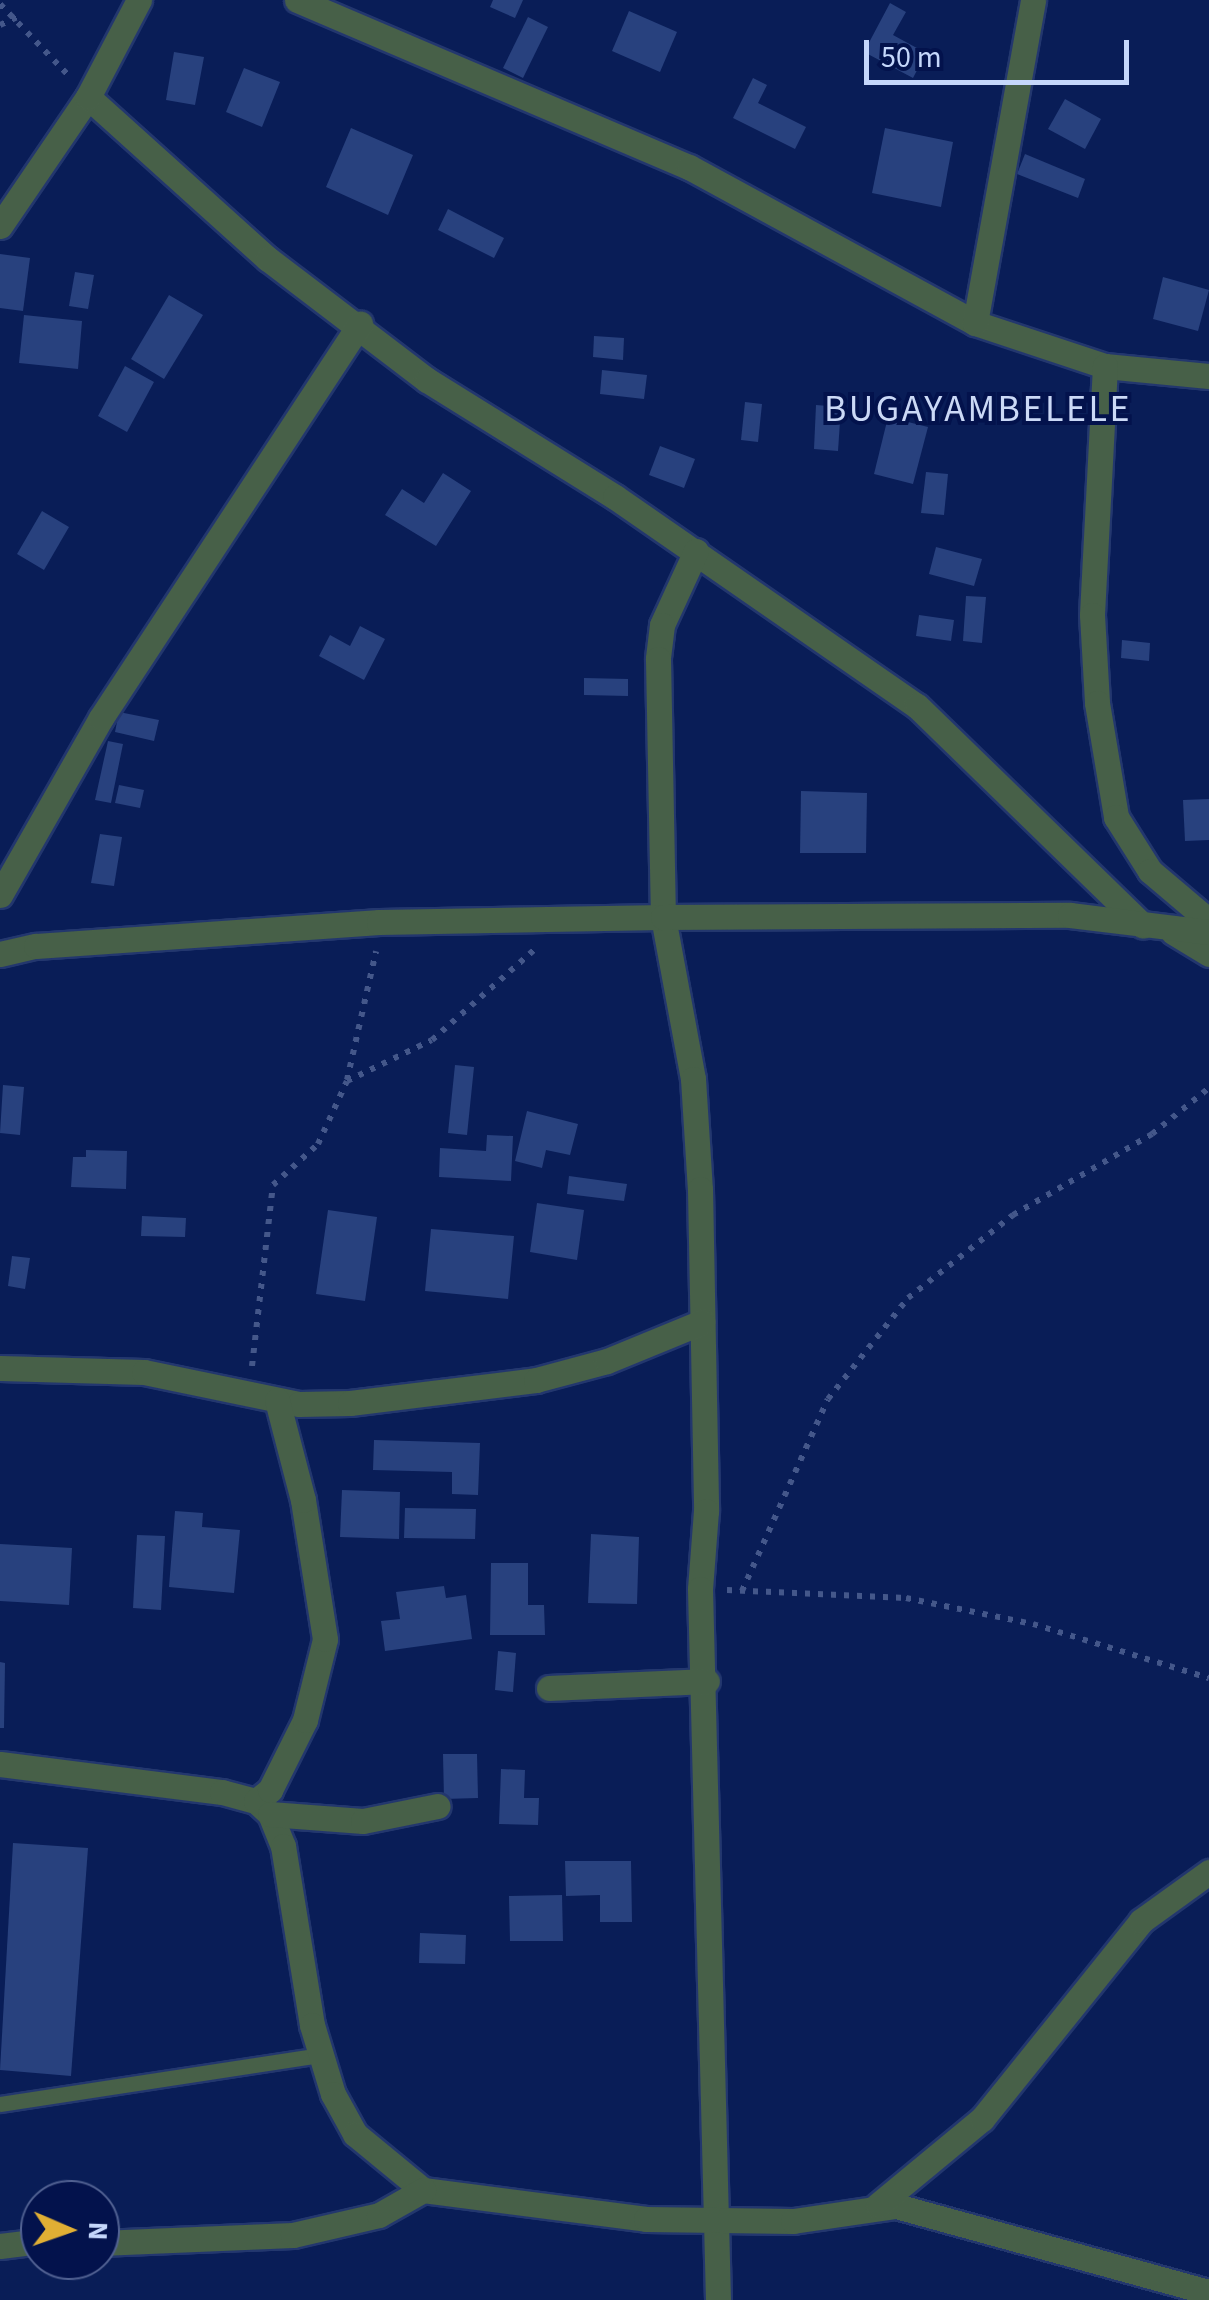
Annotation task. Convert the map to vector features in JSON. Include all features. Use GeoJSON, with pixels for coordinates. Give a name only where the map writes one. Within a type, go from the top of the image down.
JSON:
{"type":"FeatureCollection","features":[{"type":"Feature","properties":{"kind":"street"},"geometry":{"type":"LineString","coordinates":[[0,226],[88,98],[139,0]]}},
{"type":"Feature","properties":{"kind":"street"},"geometry":{"type":"LineString","coordinates":[[297,0],[689,168],[975,323],[1105,366],[1209,376]]}},
{"type":"Feature","properties":{"kind":"street"},"geometry":{"type":"LineString","coordinates":[[975,323],[1033,0]]}},
{"type":"Feature","properties":{"kind":"street"},"geometry":{"type":"LineString","coordinates":[[88,98],[268,259],[360,324],[427,380],[696,551],[917,706],[1156,928],[1209,954]]}},
{"type":"Feature","properties":{"kind":"street"},"geometry":{"type":"LineString","coordinates":[[0,896],[101,718],[360,324]]}},
{"type":"Feature","properties":{"kind":"street"},"geometry":{"type":"LineString","coordinates":[[1105,366],[1092,615],[1097,703],[1116,817],[1150,871],[1209,920]]}},
{"type":"Feature","properties":{"kind":"street"},"geometry":{"type":"LineString","coordinates":[[696,551],[662,625],[658,659],[663,917],[693,1079],[702,1322],[700,1589],[707,1681],[720,2221],[718,2300]]}},
{"type":"Feature","properties":{"kind":"street"},"geometry":{"type":"LineString","coordinates":[[0,954],[73,942],[379,922],[565,924],[663,917],[1070,914],[1209,932]]}},
{"type":"Feature","properties":{"kind":"street"},"geometry":{"type":"LineString","coordinates":[[0,1368],[144,1372],[277,1400],[350,1403],[536,1380],[607,1360],[702,1322]]}},
{"type":"Feature","properties":{"kind":"street"},"geometry":{"type":"LineString","coordinates":[[277,1400],[304,1500],[325,1640],[305,1720],[263,1808],[282,1846],[320,2055],[355,2134],[422,2190],[646,2219],[793,2220],[878,2205],[1209,2292]]}},
{"type":"Feature","properties":{"kind":"street"},"geometry":{"type":"LineString","coordinates":[[548,1688],[707,1681]]}},
{"type":"Feature","properties":{"kind":"street"},"geometry":{"type":"LineString","coordinates":[[0,1764],[362,1821],[438,1806]]}},
{"type":"Feature","properties":{"kind":"street"},"geometry":{"type":"LineString","coordinates":[[878,2205],[982,2119],[1141,1922],[1209,1872]]}},
{"type":"Feature","properties":{"kind":"street"},"geometry":{"type":"LineString","coordinates":[[120,2242],[293,2235],[380,2215],[422,2190]]}},
{"type":"Feature","properties":{"kind":"lane"},"geometry":{"type":"LineString","coordinates":[[0,2104],[320,2055]]}},
{"type":"Feature","properties":{"kind":"path"},"geometry":{"type":"LineString","coordinates":[[0,4],[18,17],[88,98]]}},
{"type":"Feature","properties":{"kind":"path"},"geometry":{"type":"LineString","coordinates":[[0,25],[18,17]]}},
{"type":"Feature","properties":{"kind":"path"},"geometry":{"type":"LineString","coordinates":[[249,1394],[273,1185],[318,1144],[347,1082],[370,993],[379,922]]}},
{"type":"Feature","properties":{"kind":"path"},"geometry":{"type":"LineString","coordinates":[[347,1082],[432,1040],[565,924]]}},
{"type":"Feature","properties":{"kind":"path"},"geometry":{"type":"LineString","coordinates":[[742,1591],[828,1400],[908,1298],[1013,1215],[1152,1134],[1209,1088]]}},
{"type":"Feature","properties":{"kind":"path"},"geometry":{"type":"LineString","coordinates":[[700,1589],[906,1598],[1032,1624],[1209,1678]]}},
{"type":"Feature","properties":{"kind":"building"},"geometry":{"type":"Polygon","coordinates":[[[493,0],[523,0],[515,18],[490,7],[493,0]]]}},
{"type":"Feature","properties":{"kind":"building"},"geometry":{"type":"Polygon","coordinates":[[[890,3],[906,12],[893,35],[926,53],[913,78],[864,52],[890,3]]]}},
{"type":"Feature","properties":{"kind":"building"},"geometry":{"type":"Polygon","coordinates":[[[629,11],[677,32],[660,72],[612,51],[629,11]]]}},
{"type":"Feature","properties":{"kind":"building"},"geometry":{"type":"Polygon","coordinates":[[[528,17],[548,27],[523,78],[503,68],[528,17]]]}},
{"type":"Feature","properties":{"kind":"building"},"geometry":{"type":"Polygon","coordinates":[[[174,52],[204,57],[195,105],[166,100],[174,52]]]}},
{"type":"Feature","properties":{"kind":"building"},"geometry":{"type":"Polygon","coordinates":[[[244,68],[280,82],[262,127],[226,112],[244,68]]]}},
{"type":"Feature","properties":{"kind":"building"},"geometry":{"type":"Polygon","coordinates":[[[753,78],[767,85],[758,103],[806,127],[795,149],[733,118],[753,78]]]}},
{"type":"Feature","properties":{"kind":"building"},"geometry":{"type":"Polygon","coordinates":[[[1065,99],[1101,119],[1085,149],[1048,129],[1065,99]]]}},
{"type":"Feature","properties":{"kind":"building"},"geometry":{"type":"Polygon","coordinates":[[[351,128],[413,155],[388,215],[326,187],[351,128]]]}},
{"type":"Feature","properties":{"kind":"building"},"geometry":{"type":"Polygon","coordinates":[[[885,128],[953,142],[941,207],[872,193],[885,128]]]}},
{"type":"Feature","properties":{"kind":"building"},"geometry":{"type":"Polygon","coordinates":[[[1025,154],[1085,179],[1078,198],[1017,174],[1025,154]]]}},
{"type":"Feature","properties":{"kind":"building"},"geometry":{"type":"Polygon","coordinates":[[[448,209],[504,238],[494,258],[438,230],[448,209]]]}},
{"type":"Feature","properties":{"kind":"building"},"geometry":{"type":"Polygon","coordinates":[[[0,254],[30,258],[23,311],[0,308],[0,254]]]}},
{"type":"Feature","properties":{"kind":"building"},"geometry":{"type":"Polygon","coordinates":[[[75,272],[94,275],[88,309],[69,306],[75,272]]]}},
{"type":"Feature","properties":{"kind":"building"},"geometry":{"type":"Polygon","coordinates":[[[1163,277],[1209,290],[1198,331],[1153,319],[1163,277]]]}},
{"type":"Feature","properties":{"kind":"building"},"geometry":{"type":"Polygon","coordinates":[[[169,295],[203,315],[164,379],[131,359],[169,295]]]}},
{"type":"Feature","properties":{"kind":"building"},"geometry":{"type":"Polygon","coordinates":[[[24,315],[82,321],[78,369],[19,363],[24,315]]]}},
{"type":"Feature","properties":{"kind":"building"},"geometry":{"type":"Polygon","coordinates":[[[594,336],[624,338],[623,360],[593,357],[594,336]]]}},
{"type":"Feature","properties":{"kind":"building"},"geometry":{"type":"Polygon","coordinates":[[[125,366],[154,382],[127,432],[98,416],[125,366]]]}},
{"type":"Feature","properties":{"kind":"building"},"geometry":{"type":"Polygon","coordinates":[[[602,370],[647,375],[644,399],[600,394],[602,370]]]}},
{"type":"Feature","properties":{"kind":"building"},"geometry":{"type":"Polygon","coordinates":[[[745,402],[762,404],[758,442],[741,440],[745,402]]]}},
{"type":"Feature","properties":{"kind":"building"},"geometry":{"type":"Polygon","coordinates":[[[816,405],[841,407],[838,451],[814,449],[816,405]]]}},
{"type":"Feature","properties":{"kind":"building"},"geometry":{"type":"Polygon","coordinates":[[[888,417],[928,427],[913,484],[874,474],[888,417]]]}},
{"type":"Feature","properties":{"kind":"building"},"geometry":{"type":"Polygon","coordinates":[[[660,446],[695,459],[684,488],[649,475],[660,446]]]}},
{"type":"Feature","properties":{"kind":"building"},"geometry":{"type":"Polygon","coordinates":[[[926,472],[948,474],[944,515],[921,513],[926,472]]]}},
{"type":"Feature","properties":{"kind":"building"},"geometry":{"type":"Polygon","coordinates":[[[443,473],[471,491],[436,546],[385,515],[402,489],[424,503],[443,473]]]}},
{"type":"Feature","properties":{"kind":"building"},"geometry":{"type":"Polygon","coordinates":[[[42,511],[69,527],[44,570],[17,554],[42,511]]]}},
{"type":"Feature","properties":{"kind":"building"},"geometry":{"type":"Polygon","coordinates":[[[936,547],[982,559],[974,586],[929,574],[936,547]]]}},
{"type":"Feature","properties":{"kind":"building"},"geometry":{"type":"Polygon","coordinates":[[[966,596],[986,597],[982,643],[963,641],[966,596]]]}},
{"type":"Feature","properties":{"kind":"building"},"geometry":{"type":"Polygon","coordinates":[[[919,615],[954,620],[951,641],[916,636],[919,615]]]}},
{"type":"Feature","properties":{"kind":"building"},"geometry":{"type":"Polygon","coordinates":[[[360,626],[385,639],[364,680],[319,656],[330,635],[350,646],[360,626]]]}},
{"type":"Feature","properties":{"kind":"building"},"geometry":{"type":"Polygon","coordinates":[[[1122,640],[1150,643],[1149,661],[1121,658],[1122,640]]]}},
{"type":"Feature","properties":{"kind":"building"},"geometry":{"type":"Polygon","coordinates":[[[584,678],[628,679],[628,696],[584,695],[584,678]]]}},
{"type":"Feature","properties":{"kind":"building"},"geometry":{"type":"Polygon","coordinates":[[[119,712],[159,720],[154,741],[115,732],[119,712]]]}},
{"type":"Feature","properties":{"kind":"building"},"geometry":{"type":"Polygon","coordinates":[[[108,741],[123,744],[111,803],[95,800],[108,741]]]}},
{"type":"Feature","properties":{"kind":"building"},"geometry":{"type":"Polygon","coordinates":[[[119,785],[144,790],[140,808],[115,803],[119,785]]]}},
{"type":"Feature","properties":{"kind":"building"},"geometry":{"type":"Polygon","coordinates":[[[801,791],[867,793],[866,853],[800,853],[801,791]]]}},
{"type":"Feature","properties":{"kind":"building"},"geometry":{"type":"Polygon","coordinates":[[[1209,799],[1209,840],[1185,841],[1183,800],[1209,799]]]}},
{"type":"Feature","properties":{"kind":"building"},"geometry":{"type":"Polygon","coordinates":[[[100,834],[122,837],[114,886],[91,883],[100,834]]]}},
{"type":"Feature","properties":{"kind":"building"},"geometry":{"type":"Polygon","coordinates":[[[455,1065],[474,1067],[467,1135],[448,1133],[455,1065]]]}},
{"type":"Feature","properties":{"kind":"building"},"geometry":{"type":"Polygon","coordinates":[[[3,1085],[24,1087],[20,1135],[0,1133],[3,1085]]]}},
{"type":"Feature","properties":{"kind":"building"},"geometry":{"type":"Polygon","coordinates":[[[527,1111],[578,1124],[570,1155],[546,1150],[542,1168],[515,1161],[527,1111]]]}},
{"type":"Feature","properties":{"kind":"building"},"geometry":{"type":"Polygon","coordinates":[[[487,1135],[513,1136],[511,1181],[439,1177],[440,1148],[486,1151],[487,1135]]]}},
{"type":"Feature","properties":{"kind":"building"},"geometry":{"type":"Polygon","coordinates":[[[86,1150],[127,1151],[126,1189],[71,1187],[73,1157],[86,1157],[86,1150]]]}},
{"type":"Feature","properties":{"kind":"building"},"geometry":{"type":"Polygon","coordinates":[[[569,1176],[627,1184],[624,1201],[567,1194],[569,1176]]]}},
{"type":"Feature","properties":{"kind":"building"},"geometry":{"type":"Polygon","coordinates":[[[537,1203],[584,1210],[577,1260],[530,1252],[537,1203]]]}},
{"type":"Feature","properties":{"kind":"building"},"geometry":{"type":"Polygon","coordinates":[[[328,1210],[377,1217],[365,1301],[316,1294],[328,1210]]]}},
{"type":"Feature","properties":{"kind":"building"},"geometry":{"type":"Polygon","coordinates":[[[142,1216],[186,1218],[185,1237],[141,1236],[142,1216]]]}},
{"type":"Feature","properties":{"kind":"building"},"geometry":{"type":"Polygon","coordinates":[[[431,1229],[514,1236],[508,1299],[425,1291],[431,1229]]]}},
{"type":"Feature","properties":{"kind":"building"},"geometry":{"type":"Polygon","coordinates":[[[12,1256],[30,1258],[25,1289],[8,1286],[12,1256]]]}},
{"type":"Feature","properties":{"kind":"building"},"geometry":{"type":"Polygon","coordinates":[[[374,1440],[480,1443],[478,1495],[452,1494],[452,1472],[373,1470],[374,1440]]]}},
{"type":"Feature","properties":{"kind":"building"},"geometry":{"type":"Polygon","coordinates":[[[342,1490],[400,1492],[399,1539],[340,1537],[342,1490]]]}},
{"type":"Feature","properties":{"kind":"building"},"geometry":{"type":"Polygon","coordinates":[[[405,1508],[476,1509],[475,1539],[404,1538],[405,1508]]]}},
{"type":"Feature","properties":{"kind":"building"},"geometry":{"type":"Polygon","coordinates":[[[175,1511],[203,1513],[202,1527],[240,1530],[234,1593],[169,1587],[175,1511]]]}},
{"type":"Feature","properties":{"kind":"building"},"geometry":{"type":"Polygon","coordinates":[[[591,1534],[639,1537],[637,1604],[588,1603],[591,1534]]]}},
{"type":"Feature","properties":{"kind":"building"},"geometry":{"type":"Polygon","coordinates":[[[137,1535],[165,1536],[161,1610],[133,1608],[137,1535]]]}},
{"type":"Feature","properties":{"kind":"building"},"geometry":{"type":"Polygon","coordinates":[[[0,1544],[72,1548],[69,1605],[0,1601],[0,1544]]]}},
{"type":"Feature","properties":{"kind":"building"},"geometry":{"type":"Polygon","coordinates":[[[491,1563],[528,1563],[528,1605],[544,1605],[545,1635],[490,1635],[491,1563]]]}},
{"type":"Feature","properties":{"kind":"building"},"geometry":{"type":"Polygon","coordinates":[[[444,1586],[446,1598],[466,1595],[472,1639],[385,1651],[381,1621],[400,1619],[396,1592],[444,1586]]]}},
{"type":"Feature","properties":{"kind":"building"},"geometry":{"type":"Polygon","coordinates":[[[498,1651],[516,1653],[513,1692],[495,1690],[498,1651]]]}},
{"type":"Feature","properties":{"kind":"building"},"geometry":{"type":"Polygon","coordinates":[[[0,1662],[5,1663],[4,1728],[0,1728],[0,1662]]]}},
{"type":"Feature","properties":{"kind":"building"},"geometry":{"type":"Polygon","coordinates":[[[443,1754],[477,1754],[478,1798],[444,1799],[443,1754]]]}},
{"type":"Feature","properties":{"kind":"building"},"geometry":{"type":"Polygon","coordinates":[[[501,1769],[525,1770],[524,1798],[539,1798],[538,1825],[499,1824],[501,1769]]]}},
{"type":"Feature","properties":{"kind":"building"},"geometry":{"type":"Polygon","coordinates":[[[13,1843],[88,1848],[71,2076],[0,2070],[13,1843]]]}},
{"type":"Feature","properties":{"kind":"building"},"geometry":{"type":"Polygon","coordinates":[[[565,1861],[631,1861],[632,1922],[600,1922],[600,1895],[566,1896],[565,1861]]]}},
{"type":"Feature","properties":{"kind":"building"},"geometry":{"type":"Polygon","coordinates":[[[562,1895],[563,1941],[510,1941],[509,1896],[562,1895]]]}},
{"type":"Feature","properties":{"kind":"building"},"geometry":{"type":"Polygon","coordinates":[[[420,1933],[466,1935],[465,1964],[419,1963],[420,1933]]]}},
{"type":"Feature","properties":{"kind":"district","name":"BUGAYAMBELELE"},"geometry":{"type":"Point","coordinates":[978,410]}}]}
